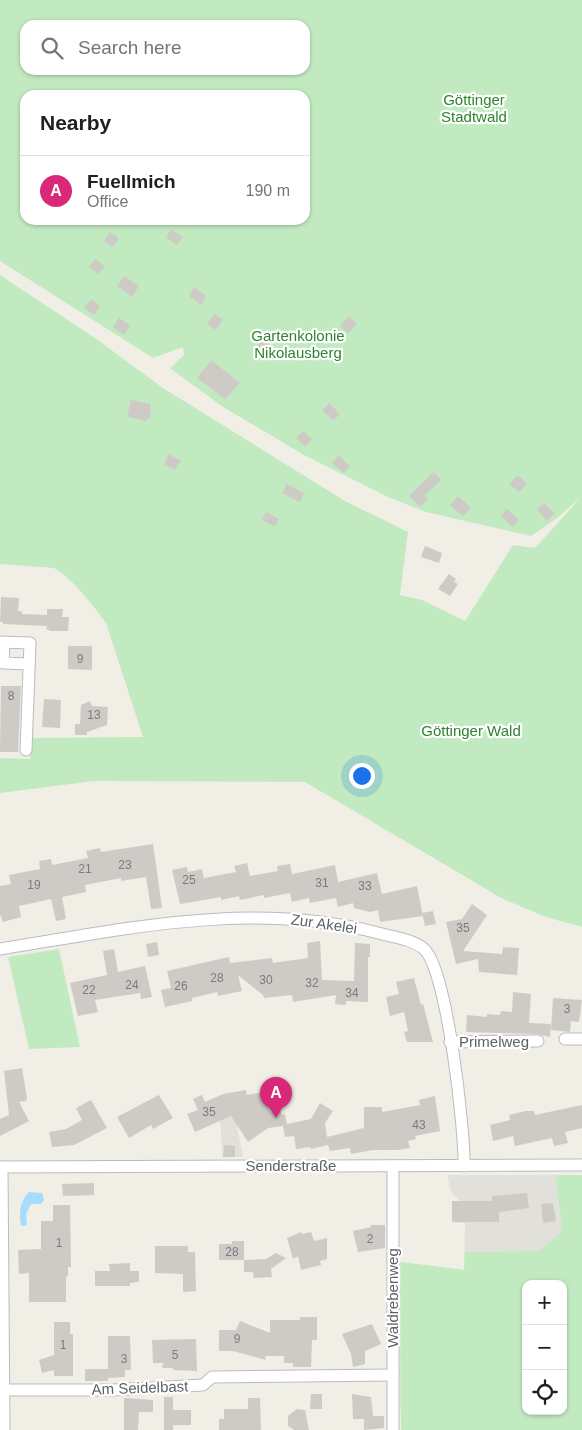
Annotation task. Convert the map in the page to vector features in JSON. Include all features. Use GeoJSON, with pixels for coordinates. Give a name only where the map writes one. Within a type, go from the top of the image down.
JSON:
{"type":"FeatureCollection","features":[{"type":"Feature","properties":{"kind":"street"},"geometry":{"type":"LineString","coordinates":[[26,750],[30,643],[2,642],[3,663],[29,664]]}},
{"type":"Feature","properties":{"kind":"street","name":"Zur Akelei"},"geometry":{"type":"LineString","coordinates":[[0,949],[180,921],[232,918],[299,920],[369,930],[415,943],[430,956],[439,980],[462,1111],[464,1166]]}},
{"type":"Feature","properties":{"kind":"street"},"geometry":{"type":"LineString","coordinates":[[565,1040],[582,1039]]}},
{"type":"Feature","properties":{"kind":"street","name":"Primelweg"},"geometry":{"type":"LineString","coordinates":[[450,1042],[538,1041]]}},
{"type":"Feature","properties":{"kind":"street","name":"Waldrebenweg"},"geometry":{"type":"LineString","coordinates":[[393,1166],[393,1430]]}},
{"type":"Feature","properties":{"kind":"street","name":"Senderstraße"},"geometry":{"type":"LineString","coordinates":[[1,1167],[582,1166]]}},
{"type":"Feature","properties":{"kind":"street"},"geometry":{"type":"LineString","coordinates":[[1,1167],[4,1430]]}},
{"type":"Feature","properties":{"kind":"street","name":"Am Seidelbast"},"geometry":{"type":"LineString","coordinates":[[4,1390],[114,1390],[203,1385],[212,1377],[393,1375]]}},
{"type":"Feature","properties":{"kind":"shaded area"},"geometry":{"type":"Polygon","coordinates":[[[225,1105],[235,1115],[243,1157],[223,1157],[220,1121],[228,1117],[225,1105]]]}},
{"type":"Feature","properties":{"kind":"shaded area"},"geometry":{"type":"Polygon","coordinates":[[[447,1175],[582,1175],[564,1280],[522,1280],[522,1288],[400,1409],[400,1262],[464,1270],[465,1223],[452,1222],[452,1201],[459,1201],[451,1191],[447,1175]]]}},
{"type":"Feature","properties":{"kind":"green space"},"geometry":{"type":"Polygon","coordinates":[[[0,0],[582,0],[582,927],[546,917],[503,899],[305,782],[94,781],[0,793],[0,758],[30,759],[31,738],[143,737],[106,623],[89,600],[69,579],[54,568],[0,564],[0,275],[95,338],[163,388],[345,501],[408,532],[400,595],[422,600],[465,621],[513,545],[535,548],[581,497],[556,519],[531,536],[426,512],[388,497],[304,455],[223,407],[170,368],[184,355],[183,347],[153,358],[0,261],[0,0]]]}},
{"type":"Feature","properties":{"kind":"green space"},"geometry":{"type":"Polygon","coordinates":[[[59,949],[80,1047],[29,1049],[8,957],[59,949]]]}},
{"type":"Feature","properties":{"kind":"green space"},"geometry":{"type":"Polygon","coordinates":[[[556,1175],[582,1175],[582,1430],[401,1430],[400,1262],[464,1270],[465,1252],[540,1251],[562,1231],[556,1175]]]}},
{"type":"Feature","properties":{"kind":"water"},"geometry":{"type":"Polygon","coordinates":[[[29,1192],[42,1193],[44,1200],[41,1204],[31,1204],[26,1214],[27,1225],[21,1226],[20,1208],[29,1192]]]}},
{"type":"Feature","properties":{"kind":"building"},"geometry":{"type":"Polygon","coordinates":[[[171,229],[183,237],[177,245],[166,238],[171,229]]]}},
{"type":"Feature","properties":{"kind":"building"},"geometry":{"type":"Polygon","coordinates":[[[110,232],[119,238],[113,247],[104,241],[110,232]]]}},
{"type":"Feature","properties":{"kind":"building"},"geometry":{"type":"Polygon","coordinates":[[[95,259],[105,266],[99,274],[89,267],[95,259]]]}},
{"type":"Feature","properties":{"kind":"building"},"geometry":{"type":"Polygon","coordinates":[[[124,276],[139,286],[132,297],[117,286],[124,276]]]}},
{"type":"Feature","properties":{"kind":"building"},"geometry":{"type":"Polygon","coordinates":[[[194,287],[206,296],[201,305],[189,296],[194,287]]]}},
{"type":"Feature","properties":{"kind":"building"},"geometry":{"type":"Polygon","coordinates":[[[91,299],[100,306],[94,315],[84,308],[91,299]]]}},
{"type":"Feature","properties":{"kind":"building"},"geometry":{"type":"Polygon","coordinates":[[[215,314],[223,320],[216,330],[207,324],[215,314]]]}},
{"type":"Feature","properties":{"kind":"building"},"geometry":{"type":"Polygon","coordinates":[[[349,316],[357,324],[348,333],[340,326],[349,316]]]}},
{"type":"Feature","properties":{"kind":"building"},"geometry":{"type":"Polygon","coordinates":[[[119,318],[130,325],[124,335],[113,327],[119,318]]]}},
{"type":"Feature","properties":{"kind":"building"},"geometry":{"type":"Polygon","coordinates":[[[263,339],[273,349],[265,358],[255,348],[263,339]]]}},
{"type":"Feature","properties":{"kind":"building"},"geometry":{"type":"Polygon","coordinates":[[[211,360],[240,383],[225,399],[197,378],[211,360]]]}},
{"type":"Feature","properties":{"kind":"building"},"geometry":{"type":"Polygon","coordinates":[[[131,400],[151,404],[150,418],[147,421],[127,417],[131,400]]]}},
{"type":"Feature","properties":{"kind":"building"},"geometry":{"type":"Polygon","coordinates":[[[329,403],[340,414],[333,421],[322,410],[329,403]]]}},
{"type":"Feature","properties":{"kind":"building"},"geometry":{"type":"Polygon","coordinates":[[[303,431],[312,439],[305,447],[296,438],[303,431]]]}},
{"type":"Feature","properties":{"kind":"building"},"geometry":{"type":"Polygon","coordinates":[[[169,454],[181,461],[175,470],[164,464],[169,454]]]}},
{"type":"Feature","properties":{"kind":"building"},"geometry":{"type":"Polygon","coordinates":[[[339,455],[350,466],[344,473],[332,463],[339,455]]]}},
{"type":"Feature","properties":{"kind":"building"},"geometry":{"type":"Polygon","coordinates":[[[434,472],[441,480],[424,496],[428,499],[420,507],[409,496],[434,472]]]}},
{"type":"Feature","properties":{"kind":"building"},"geometry":{"type":"Polygon","coordinates":[[[518,475],[527,484],[519,492],[509,484],[518,475]]]}},
{"type":"Feature","properties":{"kind":"building"},"geometry":{"type":"Polygon","coordinates":[[[287,484],[304,493],[300,502],[282,493],[287,484]]]}},
{"type":"Feature","properties":{"kind":"building"},"geometry":{"type":"Polygon","coordinates":[[[458,496],[471,508],[463,516],[450,505],[458,496]]]}},
{"type":"Feature","properties":{"kind":"building"},"geometry":{"type":"Polygon","coordinates":[[[544,503],[555,513],[547,521],[537,510],[544,503]]]}},
{"type":"Feature","properties":{"kind":"building"},"geometry":{"type":"Polygon","coordinates":[[[507,509],[519,520],[513,527],[501,516],[507,509]]]}},
{"type":"Feature","properties":{"kind":"building"},"geometry":{"type":"Polygon","coordinates":[[[266,512],[279,519],[275,527],[262,520],[266,512]]]}},
{"type":"Feature","properties":{"kind":"building"},"geometry":{"type":"Polygon","coordinates":[[[425,546],[442,553],[439,563],[421,557],[425,546]]]}},
{"type":"Feature","properties":{"kind":"building"},"geometry":{"type":"Polygon","coordinates":[[[449,574],[456,579],[454,582],[458,584],[450,596],[438,589],[449,574]]]}},
{"type":"Feature","properties":{"kind":"building"},"geometry":{"type":"Polygon","coordinates":[[[1,597],[19,598],[18,611],[22,611],[22,614],[47,615],[47,609],[63,609],[62,617],[69,617],[68,631],[51,631],[46,629],[47,626],[3,624],[3,622],[0,622],[1,597]]]}},
{"type":"Feature","properties":{"kind":"building"},"geometry":{"type":"Polygon","coordinates":[[[68,646],[92,646],[92,670],[68,669],[68,646]]]}},
{"type":"Feature","properties":{"kind":"building"},"geometry":{"type":"Polygon","coordinates":[[[1,686],[21,686],[18,752],[0,752],[1,686]]]}},
{"type":"Feature","properties":{"kind":"building"},"geometry":{"type":"Polygon","coordinates":[[[44,699],[61,700],[60,728],[42,727],[44,699]]]}},
{"type":"Feature","properties":{"kind":"building"},"geometry":{"type":"Polygon","coordinates":[[[90,701],[92,706],[108,707],[107,725],[87,732],[87,735],[75,735],[75,724],[80,724],[81,705],[90,701]]]}},
{"type":"Feature","properties":{"kind":"building"},"geometry":{"type":"Polygon","coordinates":[[[153,844],[162,908],[151,909],[146,877],[121,881],[121,878],[85,885],[86,892],[62,897],[66,919],[56,921],[51,899],[19,906],[21,917],[3,922],[0,914],[0,886],[11,884],[9,875],[40,869],[39,861],[51,859],[52,865],[88,858],[86,851],[100,848],[101,852],[153,844]]]}},
{"type":"Feature","properties":{"kind":"building"},"geometry":{"type":"Polygon","coordinates":[[[247,863],[250,876],[278,871],[277,866],[290,864],[292,874],[335,865],[338,882],[377,873],[382,894],[417,886],[423,916],[380,922],[378,910],[370,912],[354,908],[353,903],[338,907],[336,898],[310,903],[309,898],[292,902],[290,893],[264,898],[264,895],[240,900],[239,896],[221,900],[221,897],[180,904],[172,870],[187,867],[188,872],[202,869],[204,878],[236,872],[234,866],[247,863]]]}},
{"type":"Feature","properties":{"kind":"building"},"geometry":{"type":"Polygon","coordinates":[[[472,904],[487,915],[463,951],[502,954],[503,947],[519,948],[517,975],[479,972],[478,959],[456,964],[446,922],[462,919],[472,904]]]}},
{"type":"Feature","properties":{"kind":"building"},"geometry":{"type":"Polygon","coordinates":[[[433,911],[436,924],[425,926],[422,913],[433,911]]]}},
{"type":"Feature","properties":{"kind":"building"},"geometry":{"type":"Polygon","coordinates":[[[320,941],[322,980],[354,981],[355,943],[370,944],[370,957],[368,957],[368,1002],[346,1001],[346,1005],[335,1004],[336,995],[293,1002],[292,995],[264,998],[263,995],[238,975],[242,991],[218,996],[217,992],[192,998],[192,1001],[165,1007],[161,990],[171,988],[167,971],[229,957],[230,963],[272,958],[273,963],[308,958],[307,943],[320,941]]]}},
{"type":"Feature","properties":{"kind":"building"},"geometry":{"type":"Polygon","coordinates":[[[157,942],[159,955],[148,957],[146,944],[157,942]]]}},
{"type":"Feature","properties":{"kind":"building"},"geometry":{"type":"Polygon","coordinates":[[[114,949],[118,972],[145,966],[152,997],[141,999],[140,993],[95,1000],[98,1012],[78,1016],[70,983],[107,975],[103,951],[114,949]]]}},
{"type":"Feature","properties":{"kind":"building"},"geometry":{"type":"Polygon","coordinates":[[[414,978],[433,1042],[407,1042],[404,1032],[408,1031],[404,1012],[390,1016],[386,997],[399,994],[396,982],[414,978]]]}},
{"type":"Feature","properties":{"kind":"building"},"geometry":{"type":"Polygon","coordinates":[[[513,992],[531,994],[529,1023],[551,1024],[550,1037],[538,1034],[466,1032],[467,1015],[487,1017],[487,1014],[500,1015],[501,1011],[512,1012],[513,992]]]}},
{"type":"Feature","properties":{"kind":"building"},"geometry":{"type":"Polygon","coordinates":[[[553,998],[582,1000],[579,1022],[571,1021],[570,1032],[551,1030],[553,998]]]}},
{"type":"Feature","properties":{"kind":"building"},"geometry":{"type":"Polygon","coordinates":[[[22,1068],[27,1098],[26,1101],[19,1102],[29,1121],[0,1136],[0,1119],[9,1115],[4,1071],[22,1068]]]}},
{"type":"Feature","properties":{"kind":"building"},"geometry":{"type":"Polygon","coordinates":[[[246,1090],[247,1095],[271,1091],[275,1112],[281,1111],[281,1115],[285,1114],[287,1124],[311,1119],[320,1103],[333,1111],[325,1123],[327,1137],[364,1128],[364,1107],[382,1107],[382,1112],[420,1105],[419,1100],[435,1096],[440,1131],[415,1136],[416,1139],[408,1141],[410,1148],[373,1150],[351,1154],[350,1148],[330,1151],[328,1145],[311,1149],[310,1147],[296,1149],[294,1136],[285,1137],[283,1126],[268,1128],[248,1142],[231,1116],[195,1132],[187,1114],[198,1110],[193,1099],[202,1095],[205,1102],[223,1094],[246,1090]]]}},
{"type":"Feature","properties":{"kind":"building"},"geometry":{"type":"Polygon","coordinates":[[[159,1095],[173,1118],[153,1129],[151,1125],[129,1138],[117,1117],[159,1095]]]}},
{"type":"Feature","properties":{"kind":"building"},"geometry":{"type":"Polygon","coordinates":[[[91,1100],[107,1128],[74,1145],[52,1147],[49,1132],[66,1129],[82,1120],[76,1108],[91,1100]]]}},
{"type":"Feature","properties":{"kind":"building"},"geometry":{"type":"Polygon","coordinates":[[[582,1105],[582,1128],[565,1132],[568,1143],[554,1146],[552,1138],[515,1146],[513,1136],[493,1141],[490,1125],[510,1120],[509,1115],[534,1111],[535,1115],[582,1105]]]}},
{"type":"Feature","properties":{"kind":"building"},"geometry":{"type":"Polygon","coordinates":[[[224,1145],[235,1146],[235,1157],[223,1157],[224,1145]]]}},
{"type":"Feature","properties":{"kind":"building"},"geometry":{"type":"Polygon","coordinates":[[[94,1183],[94,1195],[63,1196],[62,1184],[94,1183]]]}},
{"type":"Feature","properties":{"kind":"building"},"geometry":{"type":"Polygon","coordinates":[[[527,1193],[529,1208],[499,1212],[499,1222],[452,1222],[452,1201],[492,1201],[492,1196],[527,1193]]]}},
{"type":"Feature","properties":{"kind":"building"},"geometry":{"type":"Polygon","coordinates":[[[553,1203],[556,1221],[543,1223],[541,1204],[553,1203]]]}},
{"type":"Feature","properties":{"kind":"building"},"geometry":{"type":"Polygon","coordinates":[[[53,1205],[70,1205],[71,1267],[68,1267],[68,1276],[66,1277],[66,1302],[29,1302],[29,1273],[19,1274],[18,1250],[41,1249],[41,1221],[53,1221],[53,1205]]]}},
{"type":"Feature","properties":{"kind":"building"},"geometry":{"type":"Polygon","coordinates":[[[371,1225],[385,1225],[385,1248],[358,1252],[353,1231],[371,1227],[371,1225]]]}},
{"type":"Feature","properties":{"kind":"building"},"geometry":{"type":"Polygon","coordinates":[[[301,1232],[302,1234],[311,1232],[314,1241],[327,1238],[327,1259],[320,1261],[321,1265],[301,1270],[298,1256],[293,1259],[287,1238],[301,1232]]]}},
{"type":"Feature","properties":{"kind":"building"},"geometry":{"type":"Polygon","coordinates":[[[232,1241],[244,1241],[244,1260],[219,1260],[219,1244],[232,1244],[232,1241]]]}},
{"type":"Feature","properties":{"kind":"building"},"geometry":{"type":"Polygon","coordinates":[[[155,1246],[188,1246],[188,1252],[195,1252],[196,1291],[183,1292],[183,1274],[155,1273],[155,1246]]]}},
{"type":"Feature","properties":{"kind":"building"},"geometry":{"type":"Polygon","coordinates":[[[276,1253],[286,1258],[271,1269],[272,1277],[254,1278],[253,1272],[244,1272],[244,1260],[266,1259],[276,1253]]]}},
{"type":"Feature","properties":{"kind":"building"},"geometry":{"type":"Polygon","coordinates":[[[130,1263],[130,1271],[139,1271],[139,1282],[130,1283],[130,1286],[95,1286],[95,1271],[110,1271],[109,1264],[130,1263]]]}},
{"type":"Feature","properties":{"kind":"building"},"geometry":{"type":"Polygon","coordinates":[[[300,1317],[317,1317],[317,1340],[312,1340],[311,1367],[293,1367],[293,1363],[284,1363],[284,1356],[265,1356],[266,1360],[233,1351],[219,1351],[219,1330],[236,1330],[240,1321],[270,1333],[270,1320],[300,1320],[300,1317]]]}},
{"type":"Feature","properties":{"kind":"building"},"geometry":{"type":"Polygon","coordinates":[[[54,1322],[70,1322],[70,1334],[73,1334],[73,1376],[54,1376],[54,1370],[42,1373],[39,1360],[54,1355],[54,1322]]]}},
{"type":"Feature","properties":{"kind":"building"},"geometry":{"type":"Polygon","coordinates":[[[372,1324],[381,1344],[365,1351],[365,1364],[353,1367],[351,1354],[342,1334],[372,1324]]]}},
{"type":"Feature","properties":{"kind":"building"},"geometry":{"type":"Polygon","coordinates":[[[108,1336],[130,1336],[131,1370],[125,1370],[125,1377],[108,1378],[108,1336]]]}},
{"type":"Feature","properties":{"kind":"building"},"geometry":{"type":"Polygon","coordinates":[[[196,1339],[197,1371],[162,1368],[163,1363],[153,1363],[152,1340],[196,1339]]]}},
{"type":"Feature","properties":{"kind":"building"},"geometry":{"type":"Polygon","coordinates":[[[85,1369],[108,1369],[108,1381],[85,1381],[85,1369]]]}},
{"type":"Feature","properties":{"kind":"building"},"geometry":{"type":"Polygon","coordinates":[[[311,1394],[322,1394],[322,1409],[310,1409],[311,1394]]]}},
{"type":"Feature","properties":{"kind":"building"},"geometry":{"type":"Polygon","coordinates":[[[352,1394],[371,1397],[373,1416],[384,1416],[384,1428],[364,1430],[364,1419],[353,1419],[352,1394]]]}},
{"type":"Feature","properties":{"kind":"building"},"geometry":{"type":"Polygon","coordinates":[[[164,1397],[173,1397],[173,1410],[191,1410],[191,1425],[173,1425],[173,1430],[164,1430],[164,1397]]]}},
{"type":"Feature","properties":{"kind":"building"},"geometry":{"type":"Polygon","coordinates":[[[124,1398],[153,1400],[153,1412],[139,1412],[138,1430],[124,1430],[124,1398]]]}},
{"type":"Feature","properties":{"kind":"building"},"geometry":{"type":"Polygon","coordinates":[[[248,1398],[260,1398],[261,1430],[219,1430],[219,1419],[224,1419],[224,1409],[248,1409],[248,1398]]]}},
{"type":"Feature","properties":{"kind":"building"},"geometry":{"type":"Polygon","coordinates":[[[297,1409],[305,1410],[309,1430],[294,1430],[288,1426],[288,1416],[297,1409]]]}},
{"type":"Feature","properties":{"kind":"place","name":"Fuellmich"},"geometry":{"type":"Point","coordinates":[276,1118]}},
{"type":"Feature","properties":{"kind":"park label","name":"Göttinger Stadtwald"},"geometry":{"type":"Point","coordinates":[474,108]}},
{"type":"Feature","properties":{"kind":"park label","name":"Gartenkolonie Nikolausberg"},"geometry":{"type":"Point","coordinates":[298,344]}},
{"type":"Feature","properties":{"kind":"park label","name":"Göttinger Wald"},"geometry":{"type":"Point","coordinates":[471,731]}}]}
